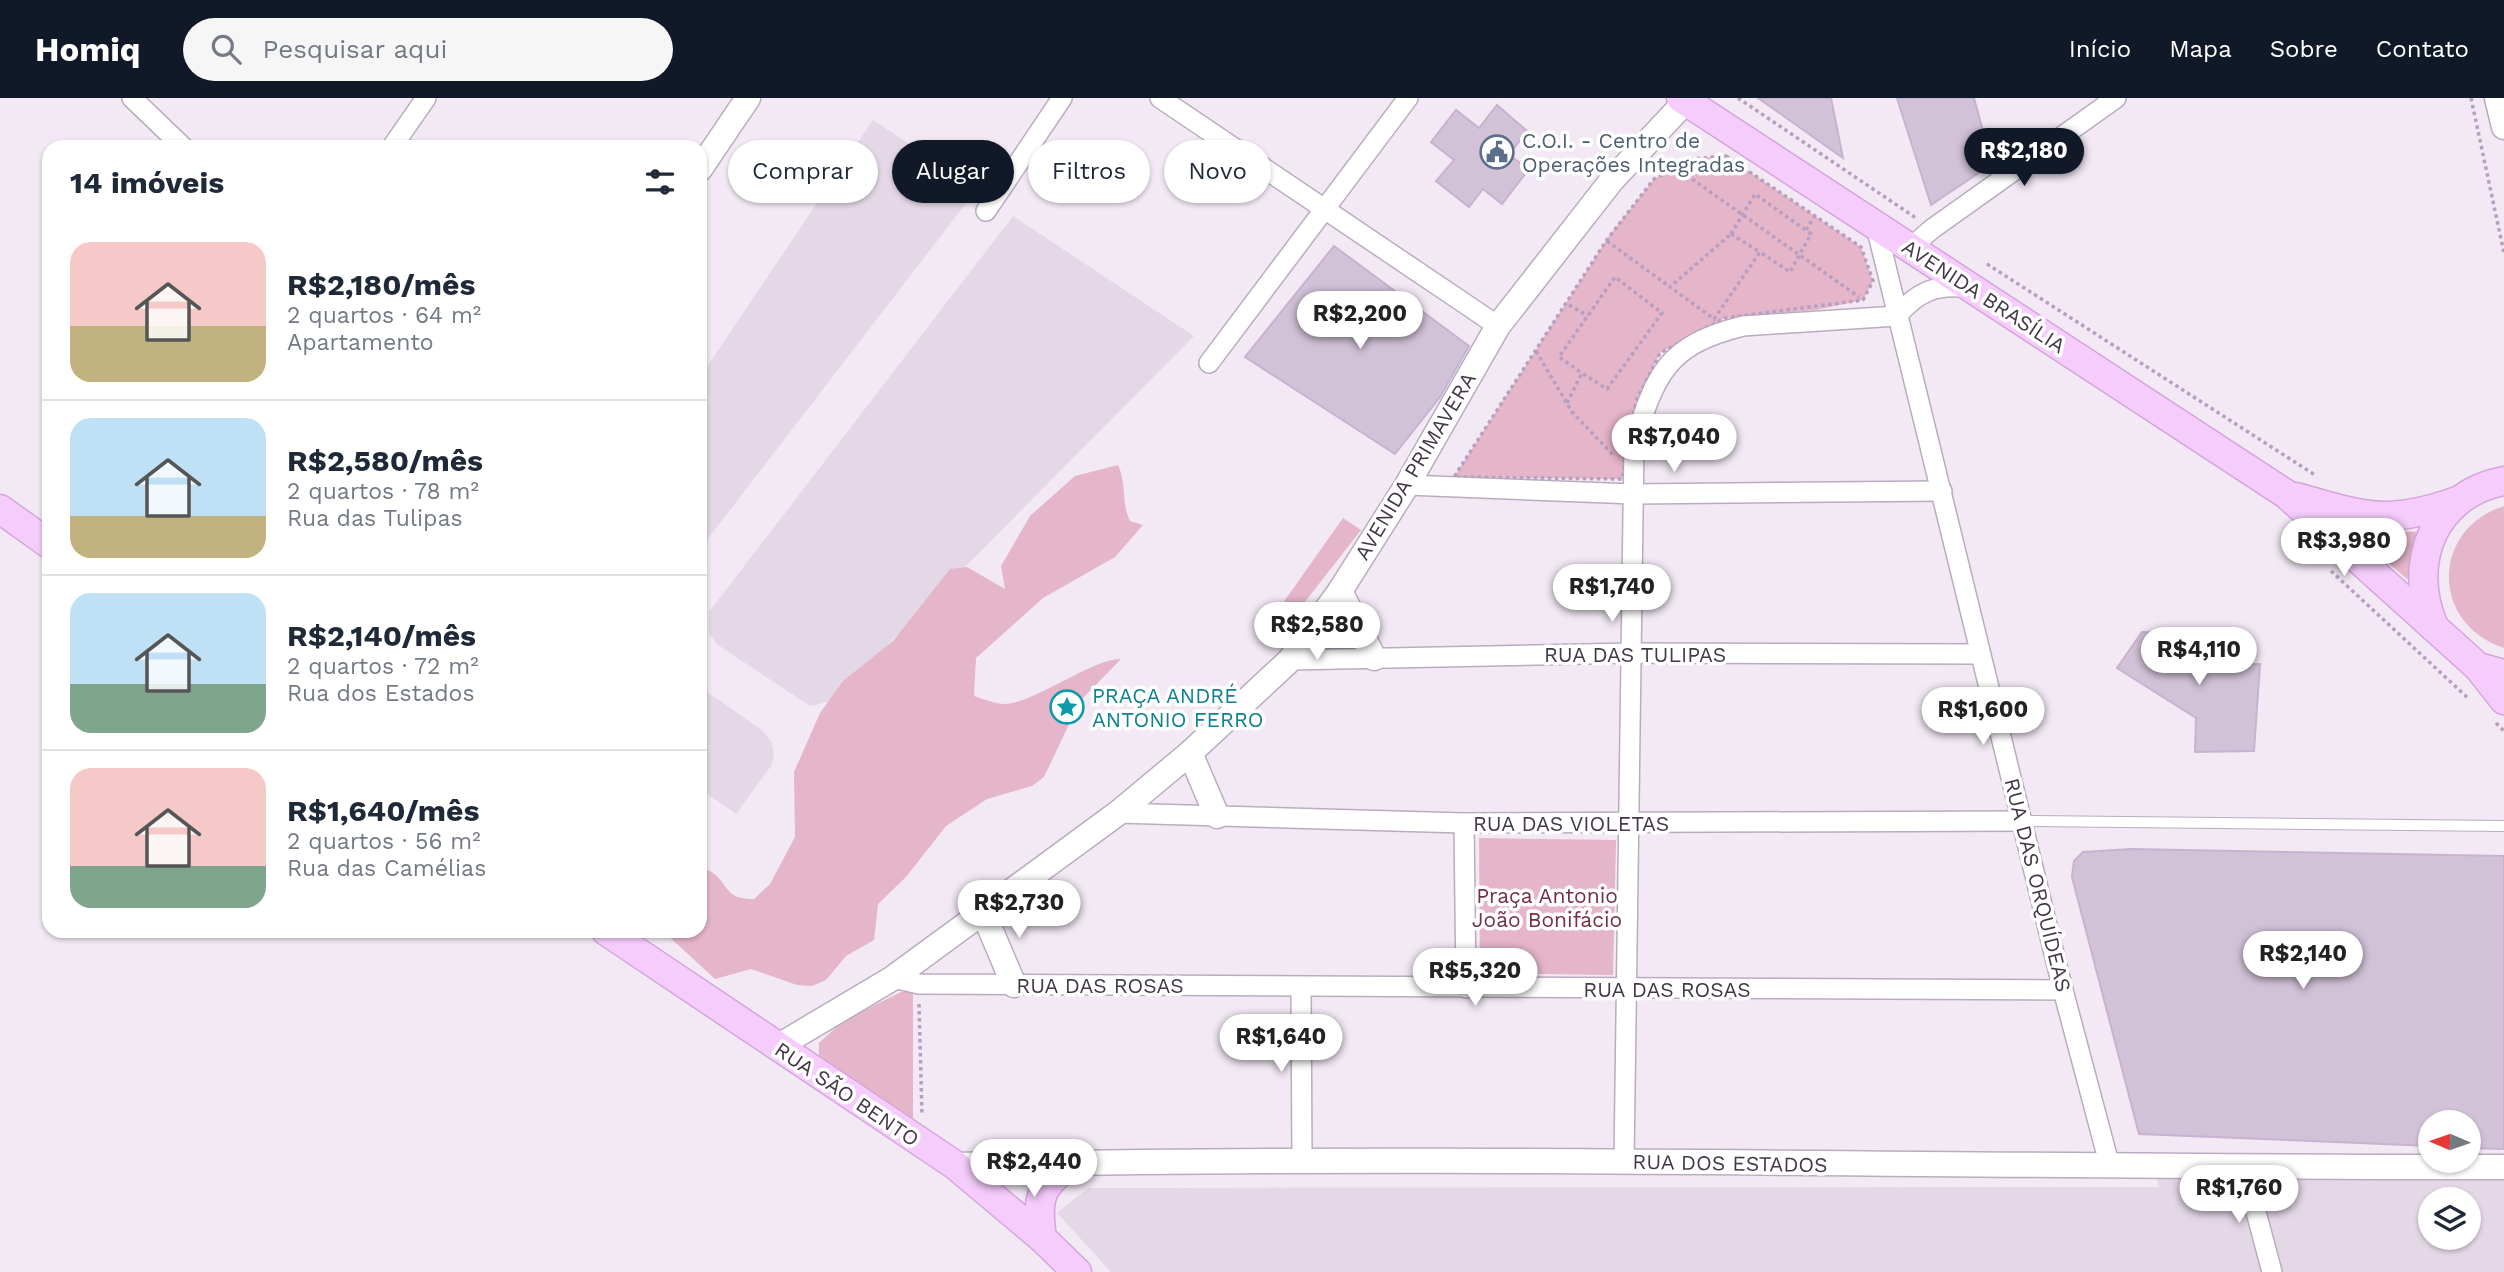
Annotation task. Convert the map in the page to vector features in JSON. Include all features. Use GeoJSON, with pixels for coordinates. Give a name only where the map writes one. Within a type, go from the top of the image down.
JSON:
{"type":"FeatureCollection","features":[{"type":"Feature","properties":{"kind":"main road","name":"AVENIDA BRASÍLIA"},"geometry":{"type":"LineString","coordinates":[[1683,100],[2286,494],[2434,627],[2491,671]]}},
{"type":"Feature","properties":{"kind":"main road"},"geometry":{"type":"LineString","coordinates":[[2434,627],[2425,605],[2421,582],[2423,558],[2443,516],[2460,500],[2500,476]]}},
{"type":"Feature","properties":{"kind":"main road","name":"AVENIDA BRASÍLIA"},"geometry":{"type":"LineString","coordinates":[[2286,494],[2371,516],[2420,514],[2460,500]]}},
{"type":"Feature","properties":{"kind":"main road"},"geometry":{"type":"LineString","coordinates":[[0,509],[42,539]]}},
{"type":"Feature","properties":{"kind":"main road"},"geometry":{"type":"LineString","coordinates":[[2491,671],[2499,711]]}},
{"type":"Feature","properties":{"kind":"main road","name":"RUA SÃO BENTO"},"geometry":{"type":"LineString","coordinates":[[616,938],[955,1165],[1042,1237],[1077,1272]]}},
{"type":"Feature","properties":{"kind":"main road"},"geometry":{"type":"LineString","coordinates":[[1042,1237],[1038,1205],[1041,1193],[1049,1181],[1073,1162]]}},
{"type":"Feature","properties":{"kind":"street"},"geometry":{"type":"LineString","coordinates":[[132,98],[176,140]]}},
{"type":"Feature","properties":{"kind":"street"},"geometry":{"type":"LineString","coordinates":[[397,140],[426,98]]}},
{"type":"Feature","properties":{"kind":"street"},"geometry":{"type":"LineString","coordinates":[[707,159],[748,98]]}},
{"type":"Feature","properties":{"kind":"street"},"geometry":{"type":"LineString","coordinates":[[986,211],[1062,98]]}},
{"type":"Feature","properties":{"kind":"street"},"geometry":{"type":"LineString","coordinates":[[1160,98],[1498,326]]}},
{"type":"Feature","properties":{"kind":"street"},"geometry":{"type":"LineString","coordinates":[[1209,363],[1408,98]]}},
{"type":"Feature","properties":{"kind":"street"},"geometry":{"type":"LineString","coordinates":[[1910,248],[1932,229],[2116,98]]}},
{"type":"Feature","properties":{"kind":"street","name":"AVENIDA PRIMAVERA"},"geometry":{"type":"LineString","coordinates":[[777,1048],[893,978],[1118,813],[1190,753],[1290,660],[1339,591],[1407,485],[1498,326],[1612,180],[1683,100]]}},
{"type":"Feature","properties":{"kind":"street","name":"RUA DAS ORQUÍDEAS"},"geometry":{"type":"LineString","coordinates":[[1876,226],[2063,990],[2110,1167]]}},
{"type":"Feature","properties":{"kind":"street"},"geometry":{"type":"LineString","coordinates":[[1624,1162],[1633,494],[1637,434],[1658,376],[1677,354],[1698,341],[1743,326],[1897,316],[1911,300],[1927,290],[1947,284],[1972,288]]}},
{"type":"Feature","properties":{"kind":"street"},"geometry":{"type":"LineString","coordinates":[[1407,485],[1633,494],[1942,491]]}},
{"type":"Feature","properties":{"kind":"street"},"geometry":{"type":"LineString","coordinates":[[1339,591],[1374,658]]}},
{"type":"Feature","properties":{"kind":"street","name":"RUA DAS TULIPAS"},"geometry":{"type":"LineString","coordinates":[[1290,660],[1632,653],[1980,654]]}},
{"type":"Feature","properties":{"kind":"street"},"geometry":{"type":"LineString","coordinates":[[1190,753],[1217,816]]}},
{"type":"Feature","properties":{"kind":"street","name":"RUA DAS VIOLETAS"},"geometry":{"type":"LineString","coordinates":[[1118,813],[1464,822],[2023,821]]}},
{"type":"Feature","properties":{"kind":"street"},"geometry":{"type":"LineString","coordinates":[[1464,822],[1466,988]]}},
{"type":"Feature","properties":{"kind":"street"},"geometry":{"type":"LineString","coordinates":[[983,912],[1014,985]]}},
{"type":"Feature","properties":{"kind":"street","name":"RUA DAS ROSAS"},"geometry":{"type":"LineString","coordinates":[[893,978],[919,984],[1014,985],[2063,990]]}},
{"type":"Feature","properties":{"kind":"street"},"geometry":{"type":"LineString","coordinates":[[1300,987],[1301,1161]]}},
{"type":"Feature","properties":{"kind":"street","name":"RUA DOS ESTADOS"},"geometry":{"type":"LineString","coordinates":[[955,1165],[1301,1161],[2504,1167]]}},
{"type":"Feature","properties":{"kind":"street"},"geometry":{"type":"LineString","coordinates":[[2244,1167],[2272,1272]]}},
{"type":"Feature","properties":{"kind":"lane"},"geometry":{"type":"LineString","coordinates":[[2023,821],[2504,826]]}},
{"type":"Feature","properties":{"kind":"path"},"geometry":{"type":"LineString","coordinates":[[1738,98],[1932,229]]}},
{"type":"Feature","properties":{"kind":"path"},"geometry":{"type":"LineString","coordinates":[[2471,98],[2504,253]]}},
{"type":"Feature","properties":{"kind":"path"},"geometry":{"type":"LineString","coordinates":[[1726,156],[1861,247],[1873,281],[1863,300],[1725,318],[1660,353],[1636,401],[1622,479],[1454,477],[1606,241],[1654,179],[1691,159],[1726,156]]}},
{"type":"Feature","properties":{"kind":"path"},"geometry":{"type":"LineString","coordinates":[[1675,167],[1863,300]]}},
{"type":"Feature","properties":{"kind":"path"},"geometry":{"type":"LineString","coordinates":[[1670,287],[1731,233],[1755,194],[1811,234],[1790,272],[1731,233]]}},
{"type":"Feature","properties":{"kind":"path"},"geometry":{"type":"LineString","coordinates":[[1606,241],[1714,318],[1760,252]]}},
{"type":"Feature","properties":{"kind":"path"},"geometry":{"type":"LineString","coordinates":[[1987,264],[2320,479]]}},
{"type":"Feature","properties":{"kind":"path"},"geometry":{"type":"LineString","coordinates":[[1615,277],[1662,313],[1607,388],[1582,373],[1559,357],[1615,277]]}},
{"type":"Feature","properties":{"kind":"path"},"geometry":{"type":"LineString","coordinates":[[1569,304],[1588,316]]}},
{"type":"Feature","properties":{"kind":"path"},"geometry":{"type":"LineString","coordinates":[[1536,351],[1567,403],[1624,467]]}},
{"type":"Feature","properties":{"kind":"path"},"geometry":{"type":"LineString","coordinates":[[1567,403],[1582,373]]}},
{"type":"Feature","properties":{"kind":"path"},"geometry":{"type":"LineString","coordinates":[[2330,570],[2473,703]]}},
{"type":"Feature","properties":{"kind":"path"},"geometry":{"type":"LineString","coordinates":[[2499,711],[2504,731]]}},
{"type":"Feature","properties":{"kind":"path"},"geometry":{"type":"LineString","coordinates":[[919,984],[923,1144]]}},
{"type":"Feature","properties":{"kind":"shaded area"},"geometry":{"type":"Polygon","coordinates":[[[873,120],[903,140],[892,140],[892,203],[966,203],[707,540],[707,367],[817,203],[878,203],[878,140],[860,140],[873,120]]]}},
{"type":"Feature","properties":{"kind":"shaded area"},"geometry":{"type":"Polygon","coordinates":[[[1013,216],[1194,336],[832,701],[810,706],[718,645],[709,634],[709,612],[1013,216]]]}},
{"type":"Feature","properties":{"kind":"shaded area"},"geometry":{"type":"Polygon","coordinates":[[[707,692],[762,730],[772,743],[774,756],[771,766],[736,814],[707,794],[707,692]]]}},
{"type":"Feature","properties":{"kind":"shaded area"},"geometry":{"type":"Polygon","coordinates":[[[2418,1155],[2418,1173],[2481,1173],[2482,1155],[2504,1155],[2504,1272],[1111,1272],[1057,1213],[1088,1188],[2159,1187],[2152,1157],[2418,1155]]]}},
{"type":"Feature","properties":{"kind":"green space"},"geometry":{"type":"Polygon","coordinates":[[[1726,156],[1861,247],[1873,281],[1863,300],[1816,310],[1725,318],[1660,353],[1636,401],[1622,479],[1454,477],[1609,236],[1654,179],[1691,159],[1726,156]]]}},
{"type":"Feature","properties":{"kind":"green space"},"geometry":{"type":"Polygon","coordinates":[[[1118,465],[1130,521],[1143,525],[1115,557],[1043,598],[976,658],[974,696],[1003,704],[1035,695],[1096,665],[1121,659],[1080,701],[1044,777],[1032,786],[987,799],[946,826],[906,877],[878,904],[874,940],[846,956],[826,980],[812,986],[797,985],[751,969],[715,979],[671,938],[707,938],[707,870],[718,877],[735,896],[743,898],[754,899],[770,884],[795,837],[794,772],[820,713],[843,681],[893,641],[950,569],[967,567],[1005,589],[1001,566],[1030,516],[1075,476],[1118,465]]]}},
{"type":"Feature","properties":{"kind":"green space"},"geometry":{"type":"Polygon","coordinates":[[[2504,506],[2504,648],[2480,636],[2463,619],[2452,599],[2449,577],[2452,555],[2463,535],[2480,518],[2504,506]]]}},
{"type":"Feature","properties":{"kind":"green space"},"geometry":{"type":"Polygon","coordinates":[[[1343,518],[1361,530],[1297,612],[1283,603],[1343,518]]]}},
{"type":"Feature","properties":{"kind":"green space"},"geometry":{"type":"Polygon","coordinates":[[[2349,529],[2420,532],[2407,580],[2407,579],[2349,529]]]}},
{"type":"Feature","properties":{"kind":"green space","name":"Praça Antonio João Bonifácio"},"geometry":{"type":"Polygon","coordinates":[[[1479,838],[1616,840],[1613,975],[1480,973],[1479,838]]]}},
{"type":"Feature","properties":{"kind":"green space"},"geometry":{"type":"Polygon","coordinates":[[[901,992],[913,992],[913,1119],[826,1065],[819,1055],[819,1043],[843,1021],[901,992]]]}},
{"type":"Feature","properties":{"kind":"building"},"geometry":{"type":"Polygon","coordinates":[[[1758,98],[1831,98],[1843,158],[1758,98]]]}},
{"type":"Feature","properties":{"kind":"building"},"geometry":{"type":"Polygon","coordinates":[[[1897,98],[1974,98],[1992,164],[1931,205],[1897,98]]]}},
{"type":"Feature","properties":{"kind":"building"},"geometry":{"type":"Polygon","coordinates":[[[1497,105],[1527,131],[1509,155],[1529,169],[1502,204],[1483,189],[1469,207],[1436,181],[1454,160],[1431,142],[1456,110],[1479,128],[1497,105]]]}},
{"type":"Feature","properties":{"kind":"building"},"geometry":{"type":"Polygon","coordinates":[[[1334,246],[1469,346],[1440,397],[1395,454],[1245,357],[1334,246]]]}},
{"type":"Feature","properties":{"kind":"building"},"geometry":{"type":"Polygon","coordinates":[[[2192,629],[2219,646],[2205,666],[2260,664],[2254,751],[2195,752],[2196,718],[2117,668],[2142,632],[2168,633],[2192,629]]]}},
{"type":"Feature","properties":{"kind":"building"},"geometry":{"type":"Polygon","coordinates":[[[2131,849],[2504,856],[2504,1149],[2482,1148],[2482,1110],[2418,1110],[2418,1145],[2139,1134],[2072,877],[2074,861],[2083,852],[2131,849]]]}},
{"type":"Feature","properties":{"kind":"place","name":"C.O.I. - Centro de Operações Integradas"},"geometry":{"type":"Point","coordinates":[1497,152]}},
{"type":"Feature","properties":{"kind":"place","name":"PRAÇA ANDRÉ ANTONIO FERRO"},"geometry":{"type":"Point","coordinates":[1067,707]}}]}
